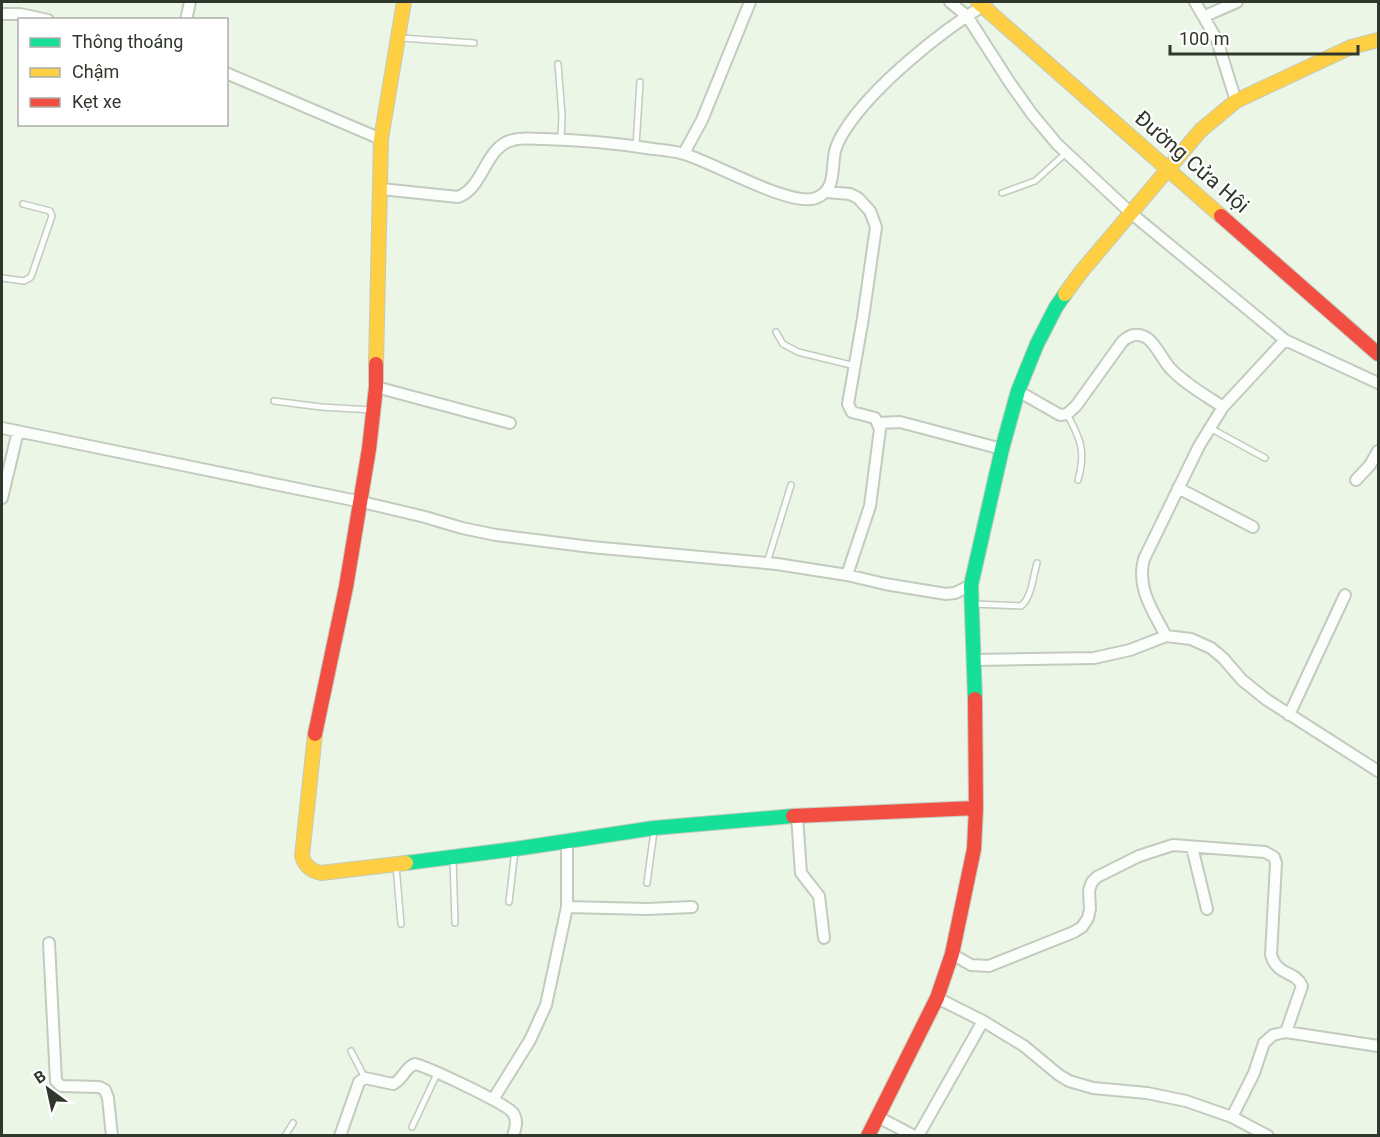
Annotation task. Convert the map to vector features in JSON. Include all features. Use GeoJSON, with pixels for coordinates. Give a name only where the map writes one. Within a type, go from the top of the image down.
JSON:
{"type":"FeatureCollection","features":[{"type":"Feature","properties":{"kind":"street"},"geometry":{"type":"LineString","coordinates":[[186,18],[190,2]]}},
{"type":"Feature","properties":{"kind":"street"},"geometry":{"type":"LineString","coordinates":[[404,2],[381,140],[376,387],[362,502],[316,725],[302,856],[308,867],[321,873],[515,849],[654,828],[797,816],[976,808]]}},
{"type":"Feature","properties":{"kind":"street"},"geometry":{"type":"LineString","coordinates":[[684,153],[702,120],[750,2]]}},
{"type":"Feature","properties":{"kind":"street"},"geometry":{"type":"LineString","coordinates":[[950,2],[967,16],[1032,114],[1066,153],[1132,214],[1285,340],[1378,383]]}},
{"type":"Feature","properties":{"kind":"street"},"geometry":{"type":"LineString","coordinates":[[1195,2],[1217,40],[1236,101]]}},
{"type":"Feature","properties":{"kind":"street"},"geometry":{"type":"LineString","coordinates":[[1204,16],[1237,2]]}},
{"type":"Feature","properties":{"kind":"street"},"geometry":{"type":"LineString","coordinates":[[826,192],[831,185],[836,149],[853,118],[917,54],[983,3]]}},
{"type":"Feature","properties":{"kind":"street","name":"Đường Cửa Hội"},"geometry":{"type":"LineString","coordinates":[[983,3],[1378,354]]}},
{"type":"Feature","properties":{"kind":"street"},"geometry":{"type":"LineString","coordinates":[[2,14],[20,14],[39,18]]}},
{"type":"Feature","properties":{"kind":"street"},"geometry":{"type":"LineString","coordinates":[[868,1136],[937,998],[952,954],[974,849],[975,660],[971,585],[1017,391],[1037,344],[1056,307],[1081,272],[1201,130],[1236,101],[1351,47],[1378,40]]}},
{"type":"Feature","properties":{"kind":"street"},"geometry":{"type":"LineString","coordinates":[[228,74],[381,140]]}},
{"type":"Feature","properties":{"kind":"street"},"geometry":{"type":"LineString","coordinates":[[381,189],[458,197],[471,189],[496,151],[510,140],[561,140],[636,146],[684,153],[796,199],[808,200],[826,192],[850,194],[858,198],[870,211],[876,227],[848,404],[852,412],[875,418],[880,429],[870,506],[848,575]]}},
{"type":"Feature","properties":{"kind":"street"},"geometry":{"type":"LineString","coordinates":[[1017,391],[1060,415],[1067,414],[1076,406],[1122,342],[1134,334],[1148,338],[1170,368],[1223,407]]}},
{"type":"Feature","properties":{"kind":"street"},"geometry":{"type":"LineString","coordinates":[[1166,636],[1144,593],[1141,575],[1144,559],[1198,446],[1223,407],[1285,340]]}},
{"type":"Feature","properties":{"kind":"street"},"geometry":{"type":"LineString","coordinates":[[376,387],[510,423]]}},
{"type":"Feature","properties":{"kind":"street"},"geometry":{"type":"LineString","coordinates":[[879,423],[900,422],[1002,449]]}},
{"type":"Feature","properties":{"kind":"street"},"geometry":{"type":"LineString","coordinates":[[2,428],[362,502],[496,535],[591,547],[767,563],[848,575],[946,594],[955,593],[971,585]]}},
{"type":"Feature","properties":{"kind":"street"},"geometry":{"type":"LineString","coordinates":[[2,498],[18,431]]}},
{"type":"Feature","properties":{"kind":"street"},"geometry":{"type":"LineString","coordinates":[[1356,480],[1370,465],[1378,451]]}},
{"type":"Feature","properties":{"kind":"street"},"geometry":{"type":"LineString","coordinates":[[1178,488],[1253,526]]}},
{"type":"Feature","properties":{"kind":"street"},"geometry":{"type":"LineString","coordinates":[[1289,715],[1345,595]]}},
{"type":"Feature","properties":{"kind":"street"},"geometry":{"type":"LineString","coordinates":[[975,660],[1095,658],[1130,650],[1166,636],[1191,639],[1211,648],[1248,686],[1289,715],[1378,771]]}},
{"type":"Feature","properties":{"kind":"street"},"geometry":{"type":"LineString","coordinates":[[797,816],[801,873],[819,896],[824,938]]}},
{"type":"Feature","properties":{"kind":"street"},"geometry":{"type":"LineString","coordinates":[[494,1098],[530,1040],[541,1017],[550,989],[567,907],[567,841]]}},
{"type":"Feature","properties":{"kind":"street"},"geometry":{"type":"LineString","coordinates":[[952,954],[971,964],[989,966],[1074,932],[1082,927],[1088,918],[1089,890],[1097,877],[1152,850],[1173,845],[1265,852],[1276,861],[1277,874],[1271,955],[1278,968],[1297,978],[1302,986],[1286,1032]]}},
{"type":"Feature","properties":{"kind":"street"},"geometry":{"type":"LineString","coordinates":[[1192,847],[1207,909]]}},
{"type":"Feature","properties":{"kind":"street"},"geometry":{"type":"LineString","coordinates":[[567,907],[647,909],[692,907]]}},
{"type":"Feature","properties":{"kind":"street"},"geometry":{"type":"LineString","coordinates":[[49,943],[56,1081],[62,1086],[99,1087],[105,1090],[112,1136]]}},
{"type":"Feature","properties":{"kind":"street"},"geometry":{"type":"LineString","coordinates":[[937,998],[983,1021],[1024,1046],[1059,1075],[1078,1085],[1161,1095],[1186,1101],[1232,1118],[1268,1136]]}},
{"type":"Feature","properties":{"kind":"street"},"geometry":{"type":"LineString","coordinates":[[878,1117],[916,1136],[983,1021]]}},
{"type":"Feature","properties":{"kind":"street"},"geometry":{"type":"LineString","coordinates":[[1232,1118],[1254,1073],[1264,1043],[1273,1035],[1286,1032],[1378,1046]]}},
{"type":"Feature","properties":{"kind":"street"},"geometry":{"type":"LineString","coordinates":[[340,1136],[356,1087],[365,1078],[393,1084],[399,1081],[409,1067],[415,1064],[494,1098],[508,1107],[516,1117],[517,1124],[513,1136]]}},
{"type":"Feature","properties":{"kind":"lane"},"geometry":{"type":"LineString","coordinates":[[399,38],[474,43]]}},
{"type":"Feature","properties":{"kind":"lane"},"geometry":{"type":"LineString","coordinates":[[558,64],[562,115],[561,140]]}},
{"type":"Feature","properties":{"kind":"lane"},"geometry":{"type":"LineString","coordinates":[[636,146],[640,81]]}},
{"type":"Feature","properties":{"kind":"lane"},"geometry":{"type":"LineString","coordinates":[[1002,193],[1035,181],[1066,153]]}},
{"type":"Feature","properties":{"kind":"lane"},"geometry":{"type":"LineString","coordinates":[[2,278],[24,281],[31,277],[52,216],[50,211],[23,204]]}},
{"type":"Feature","properties":{"kind":"lane"},"geometry":{"type":"LineString","coordinates":[[776,332],[783,344],[798,352],[855,366]]}},
{"type":"Feature","properties":{"kind":"lane"},"geometry":{"type":"LineString","coordinates":[[274,401],[321,408],[373,410]]}},
{"type":"Feature","properties":{"kind":"lane"},"geometry":{"type":"LineString","coordinates":[[1067,414],[1080,437],[1083,452],[1083,463],[1078,480]]}},
{"type":"Feature","properties":{"kind":"lane"},"geometry":{"type":"LineString","coordinates":[[1210,428],[1265,458]]}},
{"type":"Feature","properties":{"kind":"lane"},"geometry":{"type":"LineString","coordinates":[[767,563],[791,485]]}},
{"type":"Feature","properties":{"kind":"lane"},"geometry":{"type":"LineString","coordinates":[[972,604],[1021,606],[1029,593],[1037,563]]}},
{"type":"Feature","properties":{"kind":"lane"},"geometry":{"type":"LineString","coordinates":[[647,883],[654,828]]}},
{"type":"Feature","properties":{"kind":"lane"},"geometry":{"type":"LineString","coordinates":[[509,902],[515,849]]}},
{"type":"Feature","properties":{"kind":"lane"},"geometry":{"type":"LineString","coordinates":[[453,856],[455,923]]}},
{"type":"Feature","properties":{"kind":"lane"},"geometry":{"type":"LineString","coordinates":[[396,864],[401,924]]}},
{"type":"Feature","properties":{"kind":"lane"},"geometry":{"type":"LineString","coordinates":[[351,1051],[365,1078]]}},
{"type":"Feature","properties":{"kind":"lane"},"geometry":{"type":"LineString","coordinates":[[412,1127],[436,1074]]}},
{"type":"Feature","properties":{"kind":"lane"},"geometry":{"type":"LineString","coordinates":[[285,1136],[293,1123]]}},
{"type":"Feature","properties":{"kind":"traffic: fast"},"geometry":{"type":"LineString","coordinates":[[975,699],[971,585],[1002,449],[1018,391],[1037,344],[1065,294]]}},
{"type":"Feature","properties":{"kind":"traffic: fast"},"geometry":{"type":"LineString","coordinates":[[406,863],[654,828],[793,816]]}},
{"type":"Feature","properties":{"kind":"traffic: slow"},"geometry":{"type":"LineString","coordinates":[[376,364],[381,139],[404,2]]}},
{"type":"Feature","properties":{"kind":"traffic: slow"},"geometry":{"type":"LineString","coordinates":[[978,2],[1221,216]]}},
{"type":"Feature","properties":{"kind":"traffic: slow"},"geometry":{"type":"LineString","coordinates":[[1065,294],[1201,130],[1236,101],[1351,47],[1378,40]]}},
{"type":"Feature","properties":{"kind":"traffic: slow"},"geometry":{"type":"LineString","coordinates":[[315,734],[303,860],[311,869],[321,873],[406,863]]}},
{"type":"Feature","properties":{"kind":"traffic: jam"},"geometry":{"type":"LineString","coordinates":[[1221,216],[1378,354]]}},
{"type":"Feature","properties":{"kind":"traffic: jam"},"geometry":{"type":"LineString","coordinates":[[315,734],[346,587],[369,449],[376,387],[376,364]]}},
{"type":"Feature","properties":{"kind":"traffic: jam"},"geometry":{"type":"LineString","coordinates":[[868,1136],[937,998],[952,954],[974,849],[975,699]]}},
{"type":"Feature","properties":{"kind":"traffic: jam"},"geometry":{"type":"LineString","coordinates":[[793,816],[976,808]]}}]}
